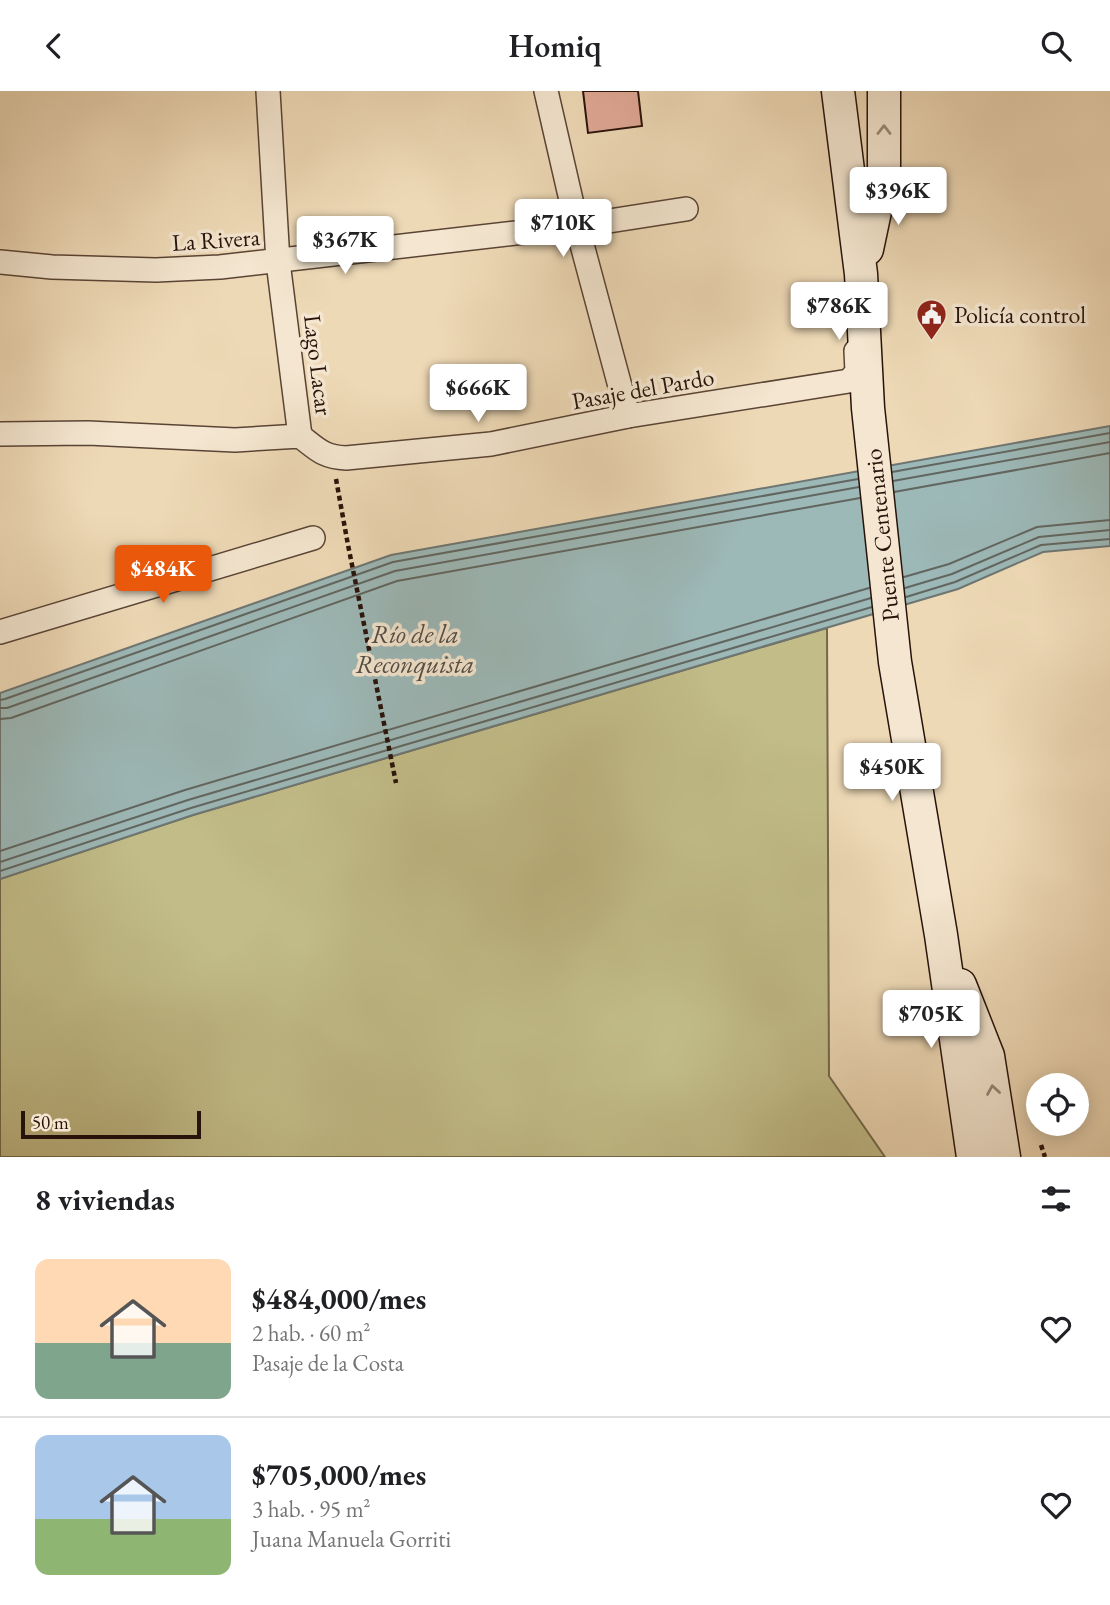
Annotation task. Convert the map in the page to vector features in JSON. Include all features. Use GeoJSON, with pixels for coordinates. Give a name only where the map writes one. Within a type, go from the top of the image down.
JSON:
{"type":"FeatureCollection","features":[{"type":"Feature","properties":{"kind":"main road"},"geometry":{"type":"LineString","coordinates":[[838,91],[862,274]]}},
{"type":"Feature","properties":{"kind":"main road"},"geometry":{"type":"LineString","coordinates":[[862,274],[884,169],[884,91]]}},
{"type":"Feature","properties":{"kind":"main road","name":"Puente Centenario"},"geometry":{"type":"LineString","coordinates":[[862,274],[868,408],[895,662],[941,935]]}},
{"type":"Feature","properties":{"kind":"main road"},"geometry":{"type":"LineString","coordinates":[[941,935],[973,1157]]}},
{"type":"Feature","properties":{"kind":"main road"},"geometry":{"type":"LineString","coordinates":[[941,935],[988,1056],[1004,1157]]}},
{"type":"Feature","properties":{"kind":"street","name":"Lago Lacar"},"geometry":{"type":"LineString","coordinates":[[268,91],[278,262],[300,436]]}},
{"type":"Feature","properties":{"kind":"street"},"geometry":{"type":"LineString","coordinates":[[546,91],[577,226],[628,416]]}},
{"type":"Feature","properties":{"kind":"street","name":"La Rivera"},"geometry":{"type":"LineString","coordinates":[[0,262],[52,267],[156,270],[220,267],[577,226],[686,209]]}},
{"type":"Feature","properties":{"kind":"street","name":"Pasaje del Pardo"},"geometry":{"type":"LineString","coordinates":[[332,458],[491,445],[628,416],[849,381],[857,372],[858,361],[850,295],[852,278],[862,274]]}},
{"type":"Feature","properties":{"kind":"street"},"geometry":{"type":"LineString","coordinates":[[0,433],[88,433],[235,440],[300,436],[332,458]]}},
{"type":"Feature","properties":{"kind":"street"},"geometry":{"type":"LineString","coordinates":[[0,632],[313,538]]}},
{"type":"Feature","properties":{"kind":"path"},"geometry":{"type":"LineString","coordinates":[[332,458],[396,783]]}},
{"type":"Feature","properties":{"kind":"path"},"geometry":{"type":"LineString","coordinates":[[1041,1145],[1045,1157]]}},
{"type":"Feature","properties":{"kind":"shaded area"},"geometry":{"type":"Polygon","coordinates":[[[827,628],[829,1076],[885,1157],[0,1157],[0,879],[193,815],[827,628]]]}},
{"type":"Feature","properties":{"kind":"water","name":"Río de la Reconquista"},"geometry":{"type":"Polygon","coordinates":[[[1110,426],[1110,546],[1043,552],[958,589],[193,815],[0,879],[0,693],[391,555],[1110,426]]]}},
{"type":"Feature","properties":{"kind":"building"},"geometry":{"type":"Polygon","coordinates":[[[583,91],[638,91],[642,126],[588,133],[583,91]]]}},
{"type":"Feature","properties":{"kind":"place","name":"Policía control"},"geometry":{"type":"Point","coordinates":[931,342]}}]}
